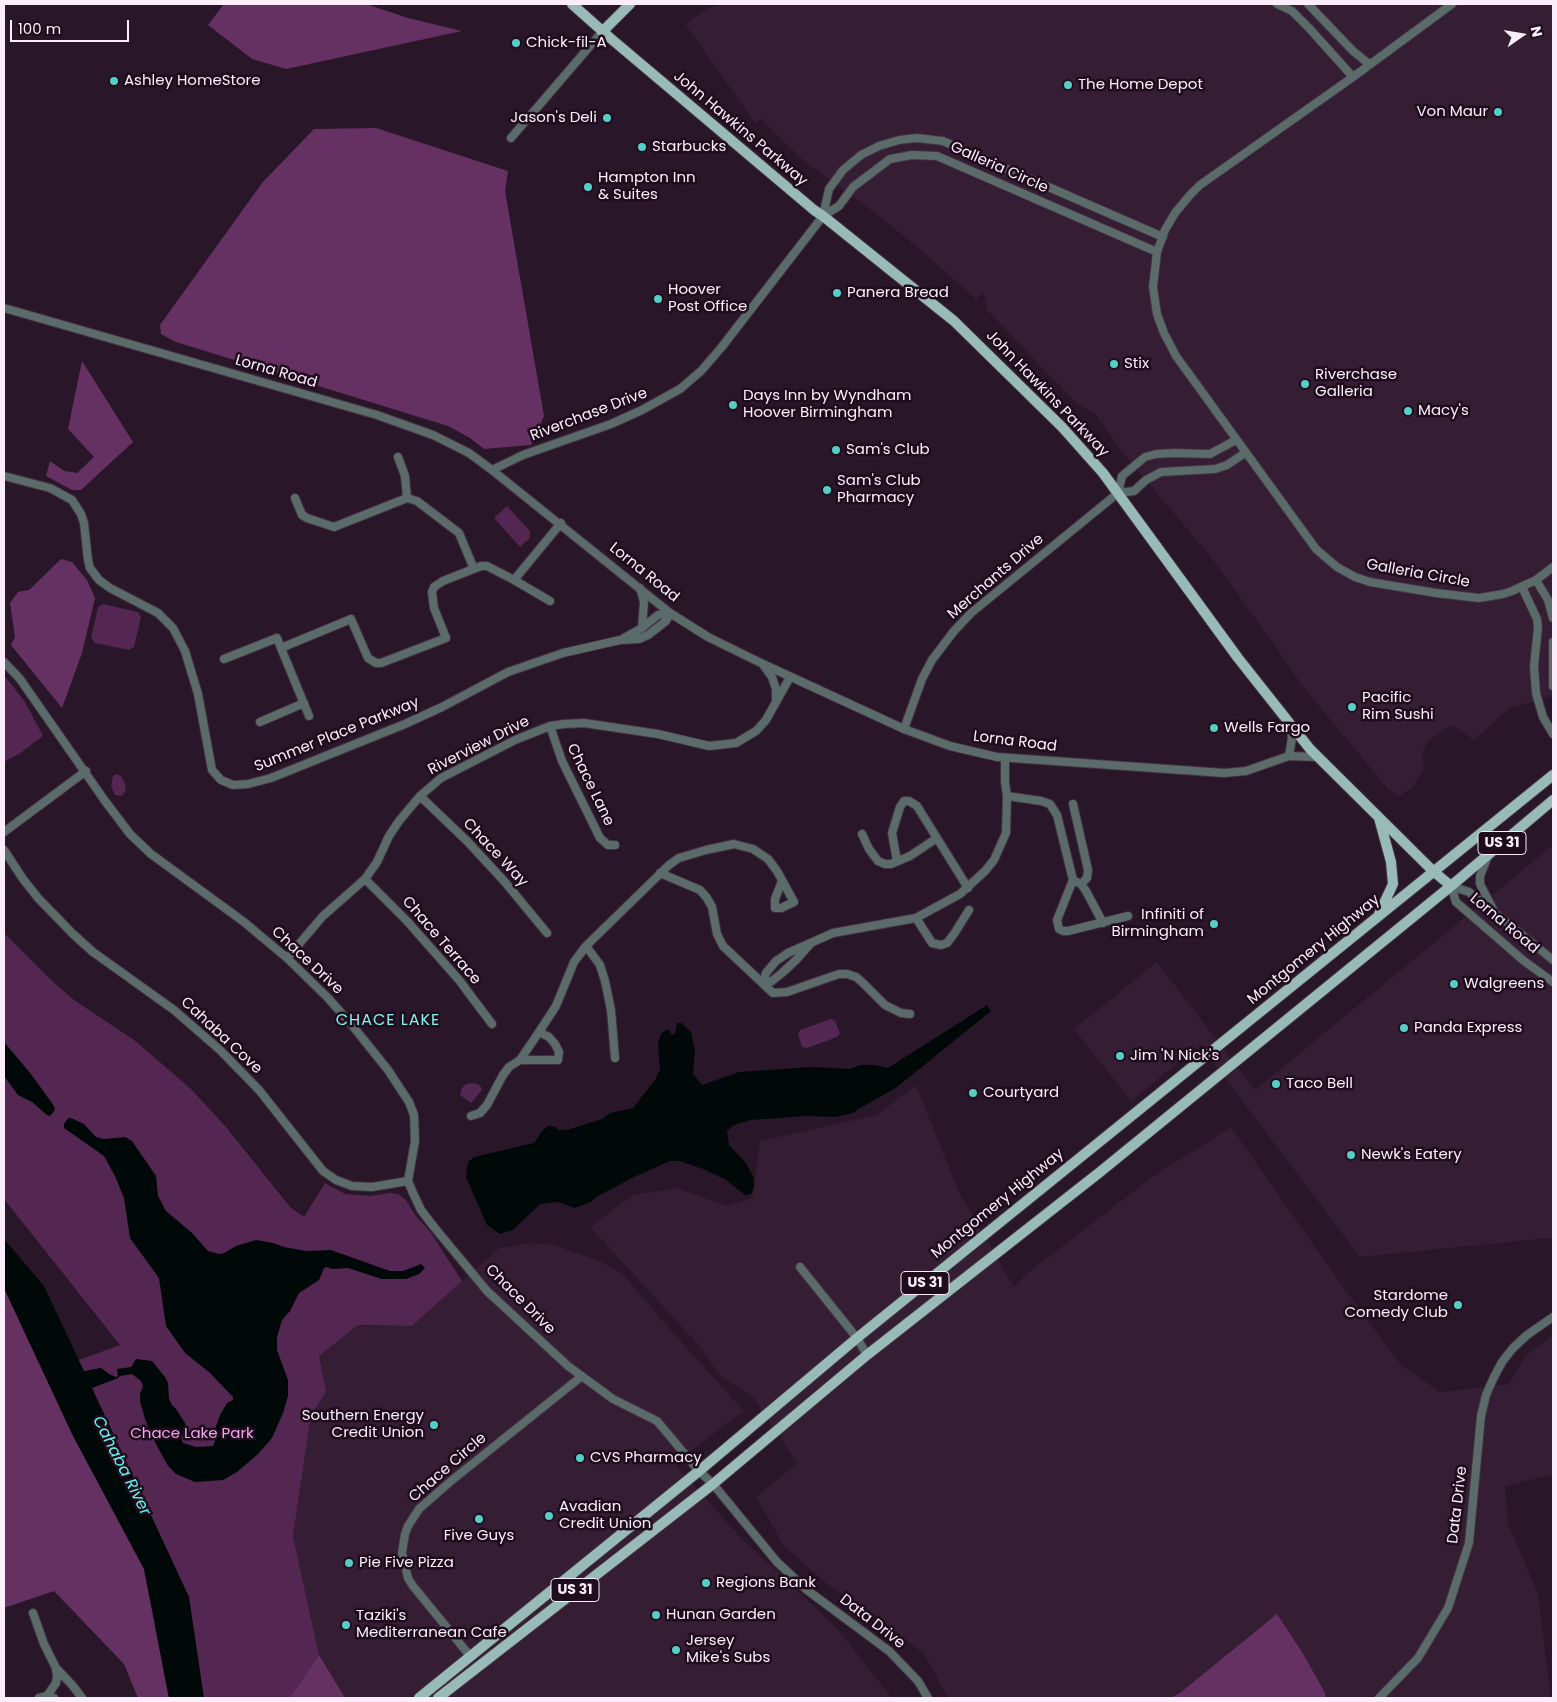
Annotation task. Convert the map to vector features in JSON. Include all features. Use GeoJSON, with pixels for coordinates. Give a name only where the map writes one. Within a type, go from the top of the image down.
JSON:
{"type":"FeatureCollection","features":[{"type":"Feature","properties":{"kind":"main road","name":"John Hawkins Parkway"},"geometry":{"type":"LineString","coordinates":[[572,4],[602,32],[814,210],[954,322],[1062,427],[1118,493],[1238,658],[1317,757],[1450,886]]}},
{"type":"Feature","properties":{"kind":"main road"},"geometry":{"type":"LineString","coordinates":[[602,32],[630,4]]}},
{"type":"Feature","properties":{"kind":"main road","name":"Montgomery Highway"},"geometry":{"type":"LineString","coordinates":[[419,1698],[700,1470],[857,1338],[1553,775]]}},
{"type":"Feature","properties":{"kind":"main road","name":"US 31"},"geometry":{"type":"LineString","coordinates":[[438,1698],[713,1484],[867,1355],[1100,1172],[1553,800]]}},
{"type":"Feature","properties":{"kind":"main road"},"geometry":{"type":"LineString","coordinates":[[1376,918],[1392,884],[1391,862],[1378,817]]}},
{"type":"Feature","properties":{"kind":"street"},"geometry":{"type":"LineString","coordinates":[[1277,4],[1292,11],[1353,77]]}},
{"type":"Feature","properties":{"kind":"street"},"geometry":{"type":"LineString","coordinates":[[1308,4],[1353,51],[1369,64]]}},
{"type":"Feature","properties":{"kind":"street","name":"Galleria Circle"},"geometry":{"type":"LineString","coordinates":[[1452,4],[1190,195],[1175,213],[1162,237],[1157,252],[1153,287],[1157,314],[1176,356],[1316,548],[1336,566],[1355,577],[1397,587],[1479,598],[1502,594],[1522,587],[1536,580],[1553,567]]}},
{"type":"Feature","properties":{"kind":"street"},"geometry":{"type":"LineString","coordinates":[[511,138],[602,32]]}},
{"type":"Feature","properties":{"kind":"street","name":"Galleria Circle"},"geometry":{"type":"LineString","coordinates":[[823,216],[829,189],[843,170],[861,155],[879,146],[899,140],[917,138],[943,141],[1162,237]]}},
{"type":"Feature","properties":{"kind":"street","name":"Galleria Circle"},"geometry":{"type":"LineString","coordinates":[[823,216],[839,206],[853,187],[890,159],[912,155],[937,156],[1157,252]]}},
{"type":"Feature","properties":{"kind":"street","name":"Riverchase Drive"},"geometry":{"type":"LineString","coordinates":[[492,470],[523,455],[611,424],[642,410],[680,389],[701,371],[721,348],[823,216]]}},
{"type":"Feature","properties":{"kind":"street","name":"Lorna Road"},"geometry":{"type":"LineString","coordinates":[[4,308],[377,415],[433,435],[468,453],[492,470],[561,523],[670,613],[708,637],[904,729],[962,750],[1005,758],[1224,773],[1246,771],[1289,756],[1317,757]]}},
{"type":"Feature","properties":{"kind":"street"},"geometry":{"type":"LineString","coordinates":[[1236,440],[1210,454],[1174,453],[1145,457],[1122,476],[1118,493],[1134,491],[1146,480],[1160,472],[1215,469],[1227,465],[1245,453]]}},
{"type":"Feature","properties":{"kind":"street"},"geometry":{"type":"LineString","coordinates":[[398,457],[405,476],[407,498]]}},
{"type":"Feature","properties":{"kind":"street","name":"Summer Place Parkway"},"geometry":{"type":"LineString","coordinates":[[4,476],[50,488],[72,500],[81,514],[84,523],[88,560],[90,568],[98,580],[158,613],[174,628],[185,651],[198,694],[212,770],[226,783],[248,784],[272,778],[405,724],[508,672],[563,653],[620,640],[638,639],[648,635],[666,622],[670,613]]}},
{"type":"Feature","properties":{"kind":"street","name":"Merchants Drive"},"geometry":{"type":"LineString","coordinates":[[904,729],[922,680],[932,660],[954,631],[993,595],[1118,493]]}},
{"type":"Feature","properties":{"kind":"street"},"geometry":{"type":"LineString","coordinates":[[295,498],[302,515],[334,527],[407,498],[417,501],[459,533],[474,569]]}},
{"type":"Feature","properties":{"kind":"street"},"geometry":{"type":"LineString","coordinates":[[514,580],[561,523]]}},
{"type":"Feature","properties":{"kind":"street"},"geometry":{"type":"LineString","coordinates":[[281,648],[351,620],[368,658],[376,663],[382,663],[446,638],[434,608],[432,592],[434,587],[443,581],[486,566],[550,601]]}},
{"type":"Feature","properties":{"kind":"street"},"geometry":{"type":"LineString","coordinates":[[1536,580],[1548,600],[1553,618]]}},
{"type":"Feature","properties":{"kind":"street"},"geometry":{"type":"LineString","coordinates":[[1522,587],[1537,619],[1534,673],[1536,693],[1543,717],[1553,734]]}},
{"type":"Feature","properties":{"kind":"street"},"geometry":{"type":"LineString","coordinates":[[640,588],[644,602],[642,628]]}},
{"type":"Feature","properties":{"kind":"street","name":"Summer Place Parkway"},"geometry":{"type":"LineString","coordinates":[[620,640],[642,628],[658,615],[670,613]]}},
{"type":"Feature","properties":{"kind":"street"},"geometry":{"type":"LineString","coordinates":[[224,659],[277,638],[309,716]]}},
{"type":"Feature","properties":{"kind":"street"},"geometry":{"type":"LineString","coordinates":[[1553,642],[1553,686]]}},
{"type":"Feature","properties":{"kind":"street","name":"Chace Drive"},"geometry":{"type":"LineString","coordinates":[[4,662],[20,679],[105,801],[125,827],[150,854],[244,922],[287,958],[328,998],[351,1024],[396,1082],[409,1102],[416,1126],[408,1181],[421,1210],[487,1291],[568,1366],[613,1399],[657,1421],[700,1470]]}},
{"type":"Feature","properties":{"kind":"street"},"geometry":{"type":"LineString","coordinates":[[763,664],[772,677],[776,689],[776,705]]}},
{"type":"Feature","properties":{"kind":"street","name":"Riverview Drive"},"geometry":{"type":"LineString","coordinates":[[287,958],[324,916],[365,879],[377,862],[389,836],[399,821],[420,796],[441,778],[514,740],[550,726],[584,723],[658,734],[702,745],[721,746],[736,743],[756,731],[776,705],[790,677]]}},
{"type":"Feature","properties":{"kind":"street"},"geometry":{"type":"LineString","coordinates":[[260,722],[304,703]]}},
{"type":"Feature","properties":{"kind":"street"},"geometry":{"type":"LineString","coordinates":[[1289,756],[1292,738],[1290,725]]}},
{"type":"Feature","properties":{"kind":"street","name":"Chace Lane"},"geometry":{"type":"LineString","coordinates":[[550,726],[562,761],[600,838],[608,845],[615,845]]}},
{"type":"Feature","properties":{"kind":"street"},"geometry":{"type":"LineString","coordinates":[[763,984],[766,973],[776,961],[788,953],[833,933],[916,918],[968,888],[985,871],[1000,848],[1006,833],[1005,758]]}},
{"type":"Feature","properties":{"kind":"street"},"geometry":{"type":"LineString","coordinates":[[4,832],[86,772]]}},
{"type":"Feature","properties":{"kind":"street","name":"Chace Way"},"geometry":{"type":"LineString","coordinates":[[420,796],[468,842],[504,881],[547,933]]}},
{"type":"Feature","properties":{"kind":"street"},"geometry":{"type":"LineString","coordinates":[[1007,796],[1041,800],[1050,804],[1057,815],[1072,880],[1057,920],[1059,929],[1068,931],[1128,916]]}},
{"type":"Feature","properties":{"kind":"street"},"geometry":{"type":"LineString","coordinates":[[897,861],[892,833],[900,807],[904,802],[909,801],[917,806],[968,888]]}},
{"type":"Feature","properties":{"kind":"street"},"geometry":{"type":"LineString","coordinates":[[1073,804],[1088,870],[1087,878],[1081,884]]}},
{"type":"Feature","properties":{"kind":"street"},"geometry":{"type":"LineString","coordinates":[[1061,828],[1077,824]]}},
{"type":"Feature","properties":{"kind":"street"},"geometry":{"type":"LineString","coordinates":[[862,834],[878,861],[885,864],[891,864],[910,856],[937,838]]}},
{"type":"Feature","properties":{"kind":"street"},"geometry":{"type":"LineString","coordinates":[[470,1116],[480,1113],[487,1105],[509,1067],[520,1060],[556,1006],[574,962],[586,946],[660,873],[679,858],[734,844],[752,848],[768,859],[782,881]]}},
{"type":"Feature","properties":{"kind":"street","name":"Cahaba Cove"},"geometry":{"type":"LineString","coordinates":[[4,850],[33,892],[73,934],[106,962],[174,1010],[226,1055],[259,1090],[323,1172],[336,1180],[352,1186],[372,1187],[408,1181]]}},
{"type":"Feature","properties":{"kind":"street"},"geometry":{"type":"LineString","coordinates":[[1488,854],[1480,876],[1480,884],[1495,913]]}},
{"type":"Feature","properties":{"kind":"street"},"geometry":{"type":"LineString","coordinates":[[660,873],[700,890],[708,898],[712,907],[717,934],[723,946],[773,993],[787,992],[840,974],[847,974],[856,977],[885,1005],[901,1013],[910,1014]]}},
{"type":"Feature","properties":{"kind":"street","name":"Chace Terrace"},"geometry":{"type":"LineString","coordinates":[[365,879],[407,921],[459,980],[492,1024]]}},
{"type":"Feature","properties":{"kind":"street"},"geometry":{"type":"LineString","coordinates":[[1072,880],[1081,884],[1103,923]]}},
{"type":"Feature","properties":{"kind":"street","name":"Lorna Road"},"geometry":{"type":"LineString","coordinates":[[1450,886],[1469,892],[1553,960]]}},
{"type":"Feature","properties":{"kind":"street","name":"Lorna Road"},"geometry":{"type":"LineString","coordinates":[[1450,886],[1456,902],[1524,961],[1553,982]]}},
{"type":"Feature","properties":{"kind":"street"},"geometry":{"type":"LineString","coordinates":[[916,918],[932,942],[941,945],[947,943],[969,910]]}},
{"type":"Feature","properties":{"kind":"street"},"geometry":{"type":"LineString","coordinates":[[763,984],[772,981],[782,973],[811,943]]}},
{"type":"Feature","properties":{"kind":"street"},"geometry":{"type":"LineString","coordinates":[[586,946],[600,965],[605,981],[611,1010],[615,1058]]}},
{"type":"Feature","properties":{"kind":"street"},"geometry":{"type":"LineString","coordinates":[[520,1060],[558,1060],[559,1052],[555,1044],[539,1032]]}},
{"type":"Feature","properties":{"kind":"street"},"geometry":{"type":"LineString","coordinates":[[800,1267],[857,1338],[867,1355]]}},
{"type":"Feature","properties":{"kind":"street","name":"Data Drive"},"geometry":{"type":"LineString","coordinates":[[1379,1698],[1418,1658],[1448,1608],[1469,1543],[1481,1416],[1486,1395],[1494,1377],[1502,1362],[1513,1348],[1527,1335],[1553,1317]]}},
{"type":"Feature","properties":{"kind":"street","name":"Chace Circle"},"geometry":{"type":"LineString","coordinates":[[470,1656],[408,1578],[402,1553],[408,1526],[420,1509],[451,1481],[582,1376]]}},
{"type":"Feature","properties":{"kind":"street","name":"Data Drive"},"geometry":{"type":"LineString","coordinates":[[700,1470],[777,1562],[807,1590],[889,1651],[918,1680],[928,1698]]}},
{"type":"Feature","properties":{"kind":"street"},"geometry":{"type":"LineString","coordinates":[[32,1613],[56,1668],[73,1686],[79,1698]]}},
{"type":"Feature","properties":{"kind":"street"},"geometry":{"type":"LineString","coordinates":[[47,1698],[56,1683],[56,1668]]}},
{"type":"Feature","properties":{"kind":"shaded area"},"geometry":{"type":"Polygon","coordinates":[[[224,4],[366,4],[408,18],[462,31],[286,69],[252,59],[208,25],[224,4]]]}},
{"type":"Feature","properties":{"kind":"shaded area","name":"Riverchase Galleria"},"geometry":{"type":"Polygon","coordinates":[[[723,4],[1553,4],[1553,696],[1510,708],[1474,740],[1451,725],[1428,741],[1422,753],[1424,768],[1413,787],[1399,797],[1389,790],[1303,687],[1213,560],[1121,450],[1095,414],[1076,403],[987,310],[983,294],[976,299],[916,246],[804,161],[761,119],[755,123],[685,24],[706,9],[723,4]]]}},
{"type":"Feature","properties":{"kind":"shaded area"},"geometry":{"type":"Polygon","coordinates":[[[376,128],[508,171],[505,191],[544,416],[531,445],[484,449],[470,438],[448,426],[176,342],[161,334],[160,325],[262,183],[314,129],[376,128]]]}},
{"type":"Feature","properties":{"kind":"shaded area"},"geometry":{"type":"Polygon","coordinates":[[[82,361],[133,442],[81,490],[72,490],[46,476],[50,461],[64,471],[77,473],[94,457],[68,429],[82,361]]]}},
{"type":"Feature","properties":{"kind":"shaded area"},"geometry":{"type":"Polygon","coordinates":[[[61,559],[72,562],[87,580],[95,598],[82,653],[62,708],[11,645],[15,637],[10,603],[18,592],[29,590],[61,559]]]}},
{"type":"Feature","properties":{"kind":"shaded area"},"geometry":{"type":"Polygon","coordinates":[[[1553,845],[1553,1239],[1360,1257],[1200,1045],[1131,1101],[1074,1029],[1157,962],[1255,1090],[1553,845]]]}},
{"type":"Feature","properties":{"kind":"shaded area"},"geometry":{"type":"Polygon","coordinates":[[[916,1085],[959,1192],[1014,1287],[1029,1272],[1152,1177],[1231,1127],[1346,1291],[1401,1365],[1440,1392],[1509,1384],[1526,1355],[1553,1335],[1553,1474],[1505,1486],[1508,1523],[1538,1594],[1551,1698],[948,1698],[924,1654],[874,1615],[827,1584],[784,1546],[756,1497],[797,1463],[753,1397],[719,1375],[702,1349],[590,1227],[633,1195],[676,1188],[727,1206],[753,1198],[760,1141],[877,1115],[916,1085]]]}},
{"type":"Feature","properties":{"kind":"shaded area"},"geometry":{"type":"Polygon","coordinates":[[[530,1243],[554,1245],[600,1261],[623,1274],[744,1411],[674,1463],[739,1536],[836,1627],[892,1698],[333,1698],[327,1690],[293,1536],[311,1415],[325,1393],[319,1356],[357,1326],[412,1326],[499,1248],[530,1243]]]}},
{"type":"Feature","properties":{"kind":"shaded area"},"geometry":{"type":"Polygon","coordinates":[[[4,1288],[72,1434],[144,1569],[169,1698],[138,1698],[124,1664],[54,1591],[4,1608],[4,1288]]]}},
{"type":"Feature","properties":{"kind":"shaded area"},"geometry":{"type":"Polygon","coordinates":[[[1277,1614],[1302,1652],[1325,1693],[1325,1698],[1170,1698],[1180,1693],[1277,1614]]]}},
{"type":"Feature","properties":{"kind":"shaded area"},"geometry":{"type":"Polygon","coordinates":[[[319,1655],[345,1698],[289,1698],[319,1655]]]}},
{"type":"Feature","properties":{"kind":"green space"},"geometry":{"type":"Polygon","coordinates":[[[507,506],[530,531],[530,538],[520,547],[494,518],[507,506]]]}},
{"type":"Feature","properties":{"kind":"green space"},"geometry":{"type":"Polygon","coordinates":[[[103,604],[138,612],[141,617],[134,647],[129,650],[95,643],[91,638],[98,607],[103,604]]]}},
{"type":"Feature","properties":{"kind":"green space"},"geometry":{"type":"Polygon","coordinates":[[[4,675],[25,702],[43,736],[19,754],[4,762],[4,675]]]}},
{"type":"Feature","properties":{"kind":"green space"},"geometry":{"type":"Polygon","coordinates":[[[117,774],[122,777],[125,784],[126,790],[122,796],[115,795],[111,786],[113,776],[117,774]]]}},
{"type":"Feature","properties":{"kind":"green space","name":"Chace Lake Park"},"geometry":{"type":"Polygon","coordinates":[[[4,933],[74,1000],[134,1040],[190,1088],[226,1127],[290,1207],[304,1217],[325,1183],[345,1194],[370,1196],[390,1193],[398,1194],[406,1200],[415,1215],[431,1233],[462,1281],[412,1326],[358,1325],[319,1356],[326,1392],[311,1415],[293,1536],[319,1655],[289,1698],[204,1698],[178,1674],[32,1377],[120,1345],[4,1199],[4,933]]]}},
{"type":"Feature","properties":{"kind":"green space"},"geometry":{"type":"Polygon","coordinates":[[[831,1019],[835,1021],[840,1033],[837,1037],[807,1048],[802,1047],[798,1034],[800,1030],[831,1019]]]}},
{"type":"Feature","properties":{"kind":"green space"},"geometry":{"type":"Polygon","coordinates":[[[466,1084],[478,1084],[482,1090],[471,1103],[460,1095],[462,1088],[466,1084]]]}},
{"type":"Feature","properties":{"kind":"water"},"geometry":{"type":"Polygon","coordinates":[[[987,1005],[991,1011],[897,1087],[852,1113],[836,1117],[806,1116],[750,1120],[734,1125],[727,1131],[729,1145],[745,1162],[751,1172],[754,1179],[754,1187],[751,1194],[745,1195],[726,1180],[703,1169],[680,1161],[670,1161],[634,1177],[596,1197],[591,1202],[574,1208],[558,1202],[540,1204],[513,1230],[500,1234],[487,1225],[466,1177],[468,1162],[474,1157],[534,1143],[548,1126],[559,1130],[567,1130],[602,1119],[610,1113],[633,1108],[655,1080],[660,1069],[658,1044],[661,1034],[669,1030],[672,1035],[675,1034],[677,1023],[682,1023],[691,1032],[695,1051],[693,1074],[702,1085],[739,1072],[812,1067],[850,1069],[861,1065],[875,1065],[888,1068],[987,1005]]]}},
{"type":"Feature","properties":{"kind":"water"},"geometry":{"type":"Polygon","coordinates":[[[4,1042],[31,1074],[54,1106],[55,1110],[50,1116],[32,1102],[18,1095],[4,1076],[4,1042]]]}},
{"type":"Feature","properties":{"kind":"water","name":"Cahaba River"},"geometry":{"type":"Polygon","coordinates":[[[68,1118],[84,1124],[96,1137],[104,1139],[125,1137],[132,1141],[156,1176],[158,1196],[166,1211],[192,1233],[208,1251],[219,1254],[224,1253],[236,1246],[256,1240],[306,1251],[331,1250],[390,1271],[403,1271],[421,1264],[425,1268],[419,1274],[406,1279],[382,1279],[348,1268],[332,1269],[327,1267],[324,1268],[319,1280],[299,1293],[290,1311],[282,1320],[277,1337],[277,1350],[288,1380],[288,1396],[283,1413],[272,1438],[258,1454],[237,1472],[223,1480],[195,1482],[176,1474],[168,1466],[151,1435],[145,1419],[140,1401],[143,1386],[141,1381],[132,1374],[120,1376],[92,1388],[189,1597],[204,1698],[169,1698],[144,1569],[72,1434],[4,1288],[4,1239],[44,1286],[84,1371],[101,1368],[116,1377],[118,1376],[117,1369],[131,1367],[136,1359],[152,1361],[165,1377],[168,1383],[169,1399],[185,1423],[187,1431],[181,1437],[183,1443],[196,1447],[213,1446],[215,1429],[220,1415],[227,1403],[233,1400],[233,1397],[209,1372],[185,1353],[166,1326],[159,1278],[130,1238],[124,1198],[115,1176],[104,1156],[64,1128],[68,1118]]]}},
{"type":"Feature","properties":{"kind":"place","name":"Chick-fil-A"},"geometry":{"type":"Point","coordinates":[516,43]}},
{"type":"Feature","properties":{"kind":"place","name":"Ashley HomeStore"},"geometry":{"type":"Point","coordinates":[114,81]}},
{"type":"Feature","properties":{"kind":"place","name":"The Home Depot"},"geometry":{"type":"Point","coordinates":[1068,85]}},
{"type":"Feature","properties":{"kind":"place","name":"Von Maur"},"geometry":{"type":"Point","coordinates":[1498,112]}},
{"type":"Feature","properties":{"kind":"place","name":"Jason's Deli"},"geometry":{"type":"Point","coordinates":[607,118]}},
{"type":"Feature","properties":{"kind":"place","name":"Starbucks"},"geometry":{"type":"Point","coordinates":[642,147]}},
{"type":"Feature","properties":{"kind":"place","name":"Hampton Inn & Suites"},"geometry":{"type":"Point","coordinates":[588,187]}},
{"type":"Feature","properties":{"kind":"place","name":"Panera Bread"},"geometry":{"type":"Point","coordinates":[837,293]}},
{"type":"Feature","properties":{"kind":"place","name":"Hoover Post Office"},"geometry":{"type":"Point","coordinates":[658,299]}},
{"type":"Feature","properties":{"kind":"place","name":"Stix"},"geometry":{"type":"Point","coordinates":[1114,364]}},
{"type":"Feature","properties":{"kind":"place","name":"Riverchase Galleria"},"geometry":{"type":"Point","coordinates":[1305,384]}},
{"type":"Feature","properties":{"kind":"place","name":"Days Inn by Wyndham Hoover Birmingham"},"geometry":{"type":"Point","coordinates":[733,405]}},
{"type":"Feature","properties":{"kind":"place","name":"Macy's"},"geometry":{"type":"Point","coordinates":[1408,411]}},
{"type":"Feature","properties":{"kind":"place","name":"Sam's Club"},"geometry":{"type":"Point","coordinates":[836,450]}},
{"type":"Feature","properties":{"kind":"place","name":"Sam's Club Pharmacy"},"geometry":{"type":"Point","coordinates":[827,490]}},
{"type":"Feature","properties":{"kind":"place","name":"Pacific Rim Sushi"},"geometry":{"type":"Point","coordinates":[1352,707]}},
{"type":"Feature","properties":{"kind":"place","name":"Wells Fargo"},"geometry":{"type":"Point","coordinates":[1214,728]}},
{"type":"Feature","properties":{"kind":"place","name":"Infiniti of Birmingham"},"geometry":{"type":"Point","coordinates":[1214,924]}},
{"type":"Feature","properties":{"kind":"place","name":"Walgreens"},"geometry":{"type":"Point","coordinates":[1454,984]}},
{"type":"Feature","properties":{"kind":"place","name":"Panda Express"},"geometry":{"type":"Point","coordinates":[1404,1028]}},
{"type":"Feature","properties":{"kind":"place","name":"Jim 'N Nick's"},"geometry":{"type":"Point","coordinates":[1120,1056]}},
{"type":"Feature","properties":{"kind":"place","name":"Taco Bell"},"geometry":{"type":"Point","coordinates":[1276,1084]}},
{"type":"Feature","properties":{"kind":"place","name":"Courtyard"},"geometry":{"type":"Point","coordinates":[973,1093]}},
{"type":"Feature","properties":{"kind":"place","name":"Newk's Eatery"},"geometry":{"type":"Point","coordinates":[1351,1155]}},
{"type":"Feature","properties":{"kind":"place","name":"Stardome Comedy Club"},"geometry":{"type":"Point","coordinates":[1458,1305]}},
{"type":"Feature","properties":{"kind":"place","name":"Southern Energy Credit Union"},"geometry":{"type":"Point","coordinates":[434,1425]}},
{"type":"Feature","properties":{"kind":"place","name":"CVS Pharmacy"},"geometry":{"type":"Point","coordinates":[580,1458]}},
{"type":"Feature","properties":{"kind":"place","name":"Avadian Credit Union"},"geometry":{"type":"Point","coordinates":[549,1516]}},
{"type":"Feature","properties":{"kind":"place","name":"Five Guys"},"geometry":{"type":"Point","coordinates":[479,1519]}},
{"type":"Feature","properties":{"kind":"place","name":"Pie Five Pizza"},"geometry":{"type":"Point","coordinates":[349,1563]}},
{"type":"Feature","properties":{"kind":"place","name":"Regions Bank"},"geometry":{"type":"Point","coordinates":[706,1583]}},
{"type":"Feature","properties":{"kind":"place","name":"Hunan Garden"},"geometry":{"type":"Point","coordinates":[656,1615]}},
{"type":"Feature","properties":{"kind":"place","name":"Taziki's Mediterranean Cafe"},"geometry":{"type":"Point","coordinates":[346,1625]}},
{"type":"Feature","properties":{"kind":"place","name":"Jersey Mike's Subs"},"geometry":{"type":"Point","coordinates":[676,1650]}},
{"type":"Feature","properties":{"kind":"district","name":"CHACE LAKE"},"geometry":{"type":"Point","coordinates":[388,1021]}}]}
